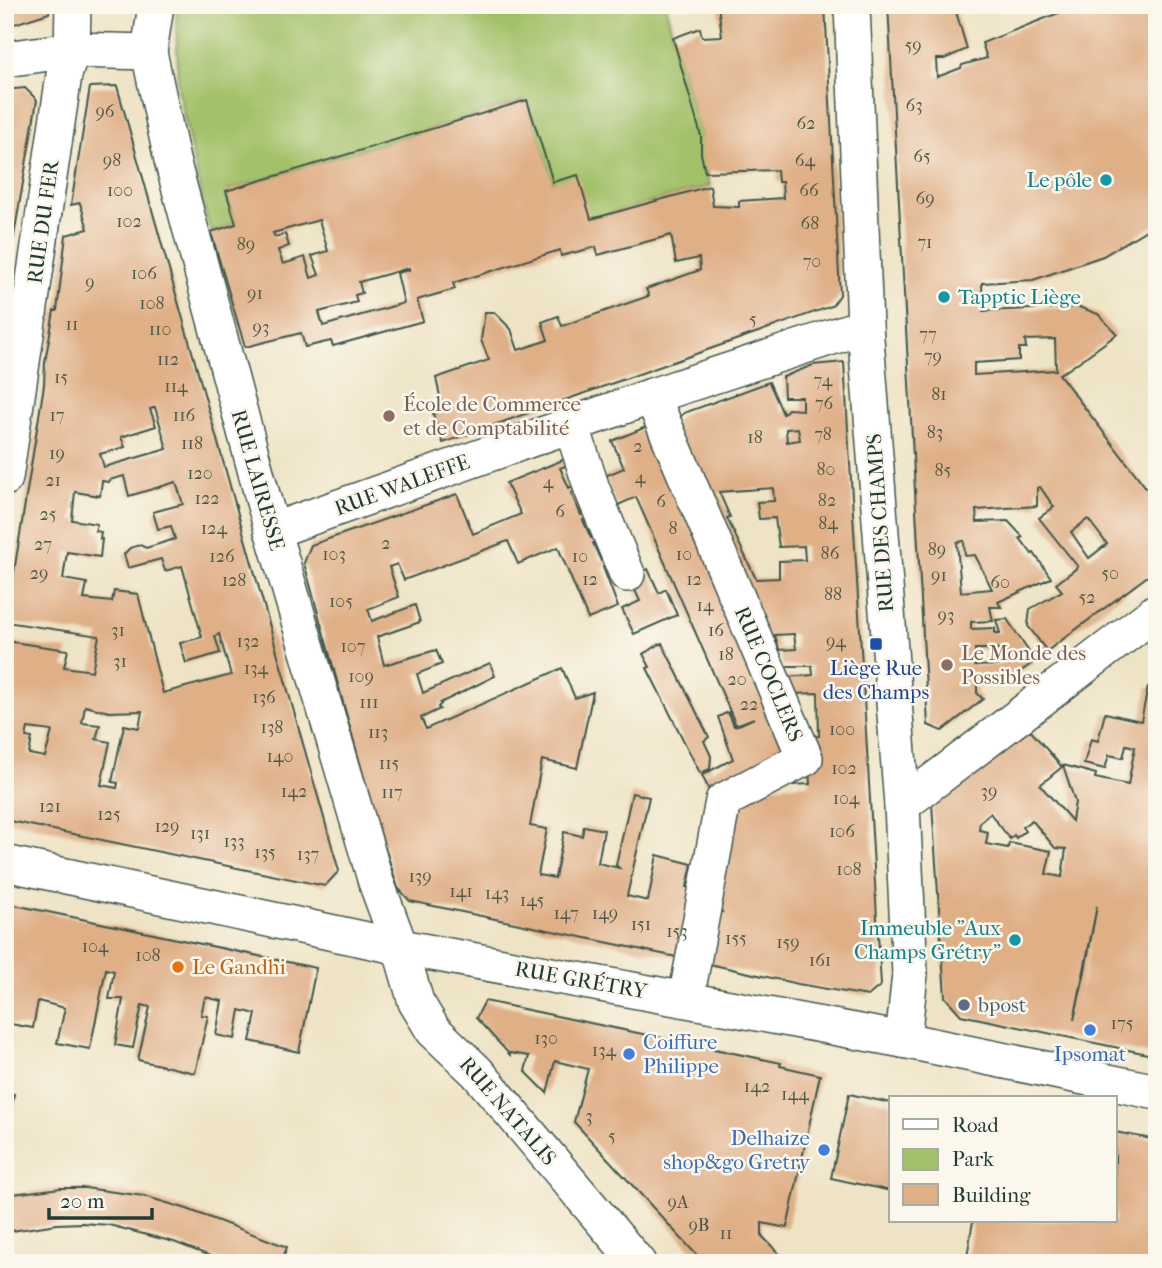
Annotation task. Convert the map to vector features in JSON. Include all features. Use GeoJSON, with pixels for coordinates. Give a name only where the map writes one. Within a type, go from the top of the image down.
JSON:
{"type":"FeatureCollection","features":[{"type":"Feature","properties":{"kind":"street","name":"RUE DU FER"},"geometry":{"type":"LineString","coordinates":[[5,478],[64,75],[72,50],[73,5]]}},
{"type":"Feature","properties":{"kind":"street","name":"RUE LAIRESSE"},"geometry":{"type":"LineString","coordinates":[[156,5],[149,52],[172,160],[272,531],[376,882],[400,947]]}},
{"type":"Feature","properties":{"kind":"street","name":"RUE DES CHAMPS"},"geometry":{"type":"LineString","coordinates":[[852,5],[865,326],[902,805],[910,974],[903,1040]]}},
{"type":"Feature","properties":{"kind":"street"},"geometry":{"type":"LineString","coordinates":[[5,59],[72,50],[149,52]]}},
{"type":"Feature","properties":{"kind":"street","name":"RUE WALEFFE"},"geometry":{"type":"LineString","coordinates":[[272,531],[571,424],[865,326]]}},
{"type":"Feature","properties":{"kind":"street","name":"RUE COCLERS"},"geometry":{"type":"LineString","coordinates":[[652,396],[805,758],[723,801],[686,999]]}},
{"type":"Feature","properties":{"kind":"street"},"geometry":{"type":"LineString","coordinates":[[571,424],[593,489],[627,574]]}},
{"type":"Feature","properties":{"kind":"street"},"geometry":{"type":"LineString","coordinates":[[902,805],[1157,611]]}},
{"type":"Feature","properties":{"kind":"street","name":"RUE GRÉTRY"},"geometry":{"type":"LineString","coordinates":[[5,863],[400,947],[903,1040],[1157,1092]]}},
{"type":"Feature","properties":{"kind":"street","name":"RUE NATALIS"},"geometry":{"type":"LineString","coordinates":[[400,947],[416,1002],[433,1030],[477,1072],[638,1263]]}},
{"type":"Feature","properties":{"kind":"green space"},"geometry":{"type":"Polygon","coordinates":[[[185,5],[666,5],[700,132],[710,186],[591,219],[553,182],[526,100],[226,191],[236,224],[211,232],[178,89],[176,8],[185,5]]]}},
{"type":"Feature","properties":{"kind":"building"},"geometry":{"type":"Polygon","coordinates":[[[5,5],[50,5],[49,13],[5,27],[5,5]]]}},
{"type":"Feature","properties":{"kind":"building"},"geometry":{"type":"Polygon","coordinates":[[[718,5],[825,5],[840,295],[832,306],[443,443],[433,414],[443,410],[436,378],[489,360],[481,340],[485,312],[494,312],[511,329],[518,350],[548,340],[542,322],[558,316],[562,326],[649,296],[646,289],[700,270],[699,258],[676,263],[671,235],[598,255],[596,247],[561,256],[560,250],[453,283],[455,289],[417,300],[423,321],[333,346],[331,341],[305,347],[301,333],[245,347],[211,232],[236,224],[226,191],[527,100],[553,182],[578,175],[591,219],[710,186],[713,206],[739,207],[739,201],[783,198],[782,182],[778,182],[777,170],[705,172],[701,136],[673,38],[700,28],[702,37],[722,36],[718,5]],[[319,220],[273,233],[275,237],[285,234],[289,246],[278,250],[283,264],[305,257],[311,278],[319,275],[312,256],[328,251],[319,220]],[[409,268],[359,282],[362,293],[355,295],[357,302],[319,312],[323,326],[404,303],[397,273],[409,268]]]}},
{"type":"Feature","properties":{"kind":"building"},"geometry":{"type":"Polygon","coordinates":[[[888,5],[954,5],[967,49],[944,59],[936,59],[937,77],[961,68],[962,65],[987,58],[982,43],[1079,5],[1157,5],[1157,229],[1153,226],[1103,256],[1033,280],[982,283],[983,311],[1079,307],[1098,314],[1117,334],[1059,374],[1157,502],[1157,569],[1047,651],[1028,626],[1030,609],[1062,591],[1056,584],[1078,567],[1039,518],[1054,507],[1040,487],[1037,488],[1037,506],[976,510],[977,522],[1008,521],[1023,537],[1020,538],[1051,578],[998,602],[1001,607],[990,607],[993,621],[971,622],[971,629],[995,628],[995,633],[1000,633],[996,620],[1007,619],[1035,661],[1009,682],[977,684],[977,693],[983,699],[942,731],[928,725],[888,5]],[[1055,339],[1025,340],[1026,348],[1019,348],[1019,360],[974,363],[974,375],[1056,370],[1055,339]],[[1088,519],[1071,532],[1089,558],[1107,544],[1088,519]],[[964,541],[957,542],[961,592],[992,589],[975,555],[965,556],[964,541]],[[975,649],[975,666],[1000,665],[1000,649],[975,649]]]}},
{"type":"Feature","properties":{"kind":"building"},"geometry":{"type":"Polygon","coordinates":[[[117,86],[339,871],[325,886],[5,820],[5,641],[68,650],[64,667],[92,671],[99,636],[6,622],[44,385],[45,362],[54,311],[57,311],[66,235],[88,229],[80,203],[71,205],[90,87],[117,86]],[[155,407],[150,409],[156,426],[121,437],[125,447],[100,454],[104,467],[167,449],[155,407]],[[124,476],[102,481],[100,496],[75,492],[72,520],[97,524],[95,531],[101,532],[102,539],[100,557],[67,552],[63,579],[87,583],[84,599],[112,602],[114,591],[138,594],[163,693],[231,675],[219,634],[215,636],[220,653],[186,663],[180,643],[202,637],[182,566],[165,571],[161,559],[128,568],[124,554],[130,548],[140,545],[146,548],[175,539],[171,526],[158,529],[153,512],[183,504],[176,482],[129,496],[124,476]],[[85,706],[82,723],[100,725],[96,739],[110,742],[101,785],[117,788],[118,783],[112,782],[124,725],[139,728],[142,711],[109,712],[85,706]],[[28,728],[26,737],[32,738],[29,754],[45,757],[52,731],[28,728]]]}},
{"type":"Feature","properties":{"kind":"building"},"geometry":{"type":"Polygon","coordinates":[[[25,88],[37,100],[5,289],[5,90],[25,88]]]}},
{"type":"Feature","properties":{"kind":"building"},"geometry":{"type":"Polygon","coordinates":[[[844,362],[881,985],[868,996],[798,984],[696,961],[707,909],[722,912],[718,903],[729,807],[774,786],[810,784],[804,737],[819,736],[818,693],[791,694],[786,677],[813,675],[812,666],[783,666],[778,650],[796,649],[794,634],[775,635],[779,649],[768,652],[671,427],[684,413],[769,382],[783,414],[788,409],[802,410],[802,397],[784,397],[783,377],[813,365],[844,362]],[[798,428],[786,429],[787,442],[800,440],[798,428]],[[773,488],[719,492],[730,517],[727,518],[756,579],[779,578],[779,561],[805,560],[804,546],[779,547],[775,518],[759,519],[757,502],[774,501],[773,488]]]}},
{"type":"Feature","properties":{"kind":"building"},"geometry":{"type":"Polygon","coordinates":[[[653,424],[797,757],[713,799],[702,775],[733,759],[718,717],[728,712],[734,726],[754,718],[736,725],[636,497],[616,506],[605,476],[624,468],[612,441],[653,424]]]}},
{"type":"Feature","properties":{"kind":"building"},"geometry":{"type":"Polygon","coordinates":[[[565,459],[568,465],[560,468],[569,488],[577,484],[579,490],[571,493],[581,515],[589,512],[591,517],[583,520],[591,538],[598,534],[601,539],[593,543],[601,561],[609,558],[611,564],[603,567],[618,607],[588,619],[558,547],[518,564],[508,541],[404,580],[397,564],[389,567],[399,597],[368,609],[372,621],[415,605],[420,622],[377,637],[384,665],[436,650],[442,664],[417,674],[423,693],[490,663],[495,676],[440,703],[440,709],[421,718],[426,729],[562,668],[575,698],[593,692],[577,768],[542,760],[530,826],[547,829],[538,875],[555,878],[564,832],[582,836],[584,826],[604,830],[598,863],[619,868],[616,865],[632,793],[649,797],[627,896],[648,901],[657,855],[692,864],[687,887],[704,890],[691,960],[410,901],[398,888],[374,813],[304,563],[311,545],[457,494],[473,534],[521,514],[506,483],[565,459]]]}},
{"type":"Feature","properties":{"kind":"building"},"geometry":{"type":"Polygon","coordinates":[[[648,569],[659,593],[666,589],[677,615],[634,634],[622,609],[640,601],[629,577],[648,569]]]}},
{"type":"Feature","properties":{"kind":"building"},"geometry":{"type":"Polygon","coordinates":[[[662,643],[709,737],[704,741],[711,756],[710,769],[700,773],[647,668],[650,667],[643,654],[662,643]]]}},
{"type":"Feature","properties":{"kind":"building"},"geometry":{"type":"Polygon","coordinates":[[[1148,687],[1157,689],[1157,1056],[961,1015],[945,997],[932,804],[1030,730],[1062,767],[1040,785],[1072,821],[1075,802],[1063,765],[1096,774],[1095,778],[1128,785],[1135,747],[1126,745],[1123,758],[1109,755],[1105,769],[1084,764],[1091,739],[1098,741],[1105,713],[1141,721],[1148,687]],[[990,813],[980,822],[979,830],[988,832],[986,844],[1008,848],[1009,843],[1051,851],[1046,874],[1062,877],[1066,849],[1055,848],[1032,820],[1022,827],[1025,831],[1010,839],[990,813]],[[1097,906],[1074,1020],[1084,976],[1097,906]]]}},
{"type":"Feature","properties":{"kind":"building"},"geometry":{"type":"Polygon","coordinates":[[[5,903],[316,968],[299,1052],[250,1041],[256,1014],[240,1010],[235,1039],[216,1035],[222,1001],[205,997],[201,1015],[208,1016],[195,1073],[138,1060],[150,1007],[142,1005],[133,1048],[115,1045],[123,999],[109,999],[114,971],[106,969],[90,1049],[57,1043],[65,1008],[38,1001],[33,1028],[5,1023],[5,903]]]}},
{"type":"Feature","properties":{"kind":"building"},"geometry":{"type":"Polygon","coordinates":[[[485,1001],[781,1063],[780,1066],[820,1075],[787,1228],[762,1223],[762,1236],[788,1263],[704,1263],[574,1122],[588,1069],[555,1061],[547,1093],[525,1071],[529,1056],[510,1055],[476,1018],[485,1001]]]}},
{"type":"Feature","properties":{"kind":"building"},"geometry":{"type":"Polygon","coordinates":[[[5,1083],[11,1084],[9,1093],[14,1094],[12,1107],[5,1105],[5,1083]]]}},
{"type":"Feature","properties":{"kind":"building"},"geometry":{"type":"Polygon","coordinates":[[[849,1094],[889,1103],[889,1191],[831,1178],[849,1094]]]}},
{"type":"Feature","properties":{"kind":"building"},"geometry":{"type":"Polygon","coordinates":[[[1116,1132],[1157,1140],[1157,1263],[966,1263],[973,1222],[1116,1222],[1116,1132]]]}},
{"type":"Feature","properties":{"kind":"building"},"geometry":{"type":"Polygon","coordinates":[[[85,1188],[144,1196],[187,1209],[287,1247],[281,1263],[228,1263],[174,1242],[109,1225],[57,1224],[5,1232],[5,1195],[85,1188]]]}},
{"type":"Feature","properties":{"kind":"place","name":"Le pôle"},"geometry":{"type":"Point","coordinates":[1106,180]}},
{"type":"Feature","properties":{"kind":"place","name":"Tapptic Liège"},"geometry":{"type":"Point","coordinates":[944,297]}},
{"type":"Feature","properties":{"kind":"place","name":"École de Commerce et de Comptabilité"},"geometry":{"type":"Point","coordinates":[389,416]}},
{"type":"Feature","properties":{"kind":"place","name":"Liège Rue des Champs"},"geometry":{"type":"Point","coordinates":[876,644]}},
{"type":"Feature","properties":{"kind":"place","name":"Le Monde des Possibles"},"geometry":{"type":"Point","coordinates":[947,665]}},
{"type":"Feature","properties":{"kind":"place","name":"Immeuble \"Aux Champs Grétry\""},"geometry":{"type":"Point","coordinates":[1015,940]}},
{"type":"Feature","properties":{"kind":"place","name":"Le Gandhi"},"geometry":{"type":"Point","coordinates":[178,967]}},
{"type":"Feature","properties":{"kind":"place","name":"bpost"},"geometry":{"type":"Point","coordinates":[964,1005]}},
{"type":"Feature","properties":{"kind":"place","name":"Ipsomat"},"geometry":{"type":"Point","coordinates":[1090,1030]}},
{"type":"Feature","properties":{"kind":"place","name":"Coiffure Philippe"},"geometry":{"type":"Point","coordinates":[629,1054]}},
{"type":"Feature","properties":{"kind":"place","name":"Delhaize shop&go Gretry"},"geometry":{"type":"Point","coordinates":[824,1150]}}]}
